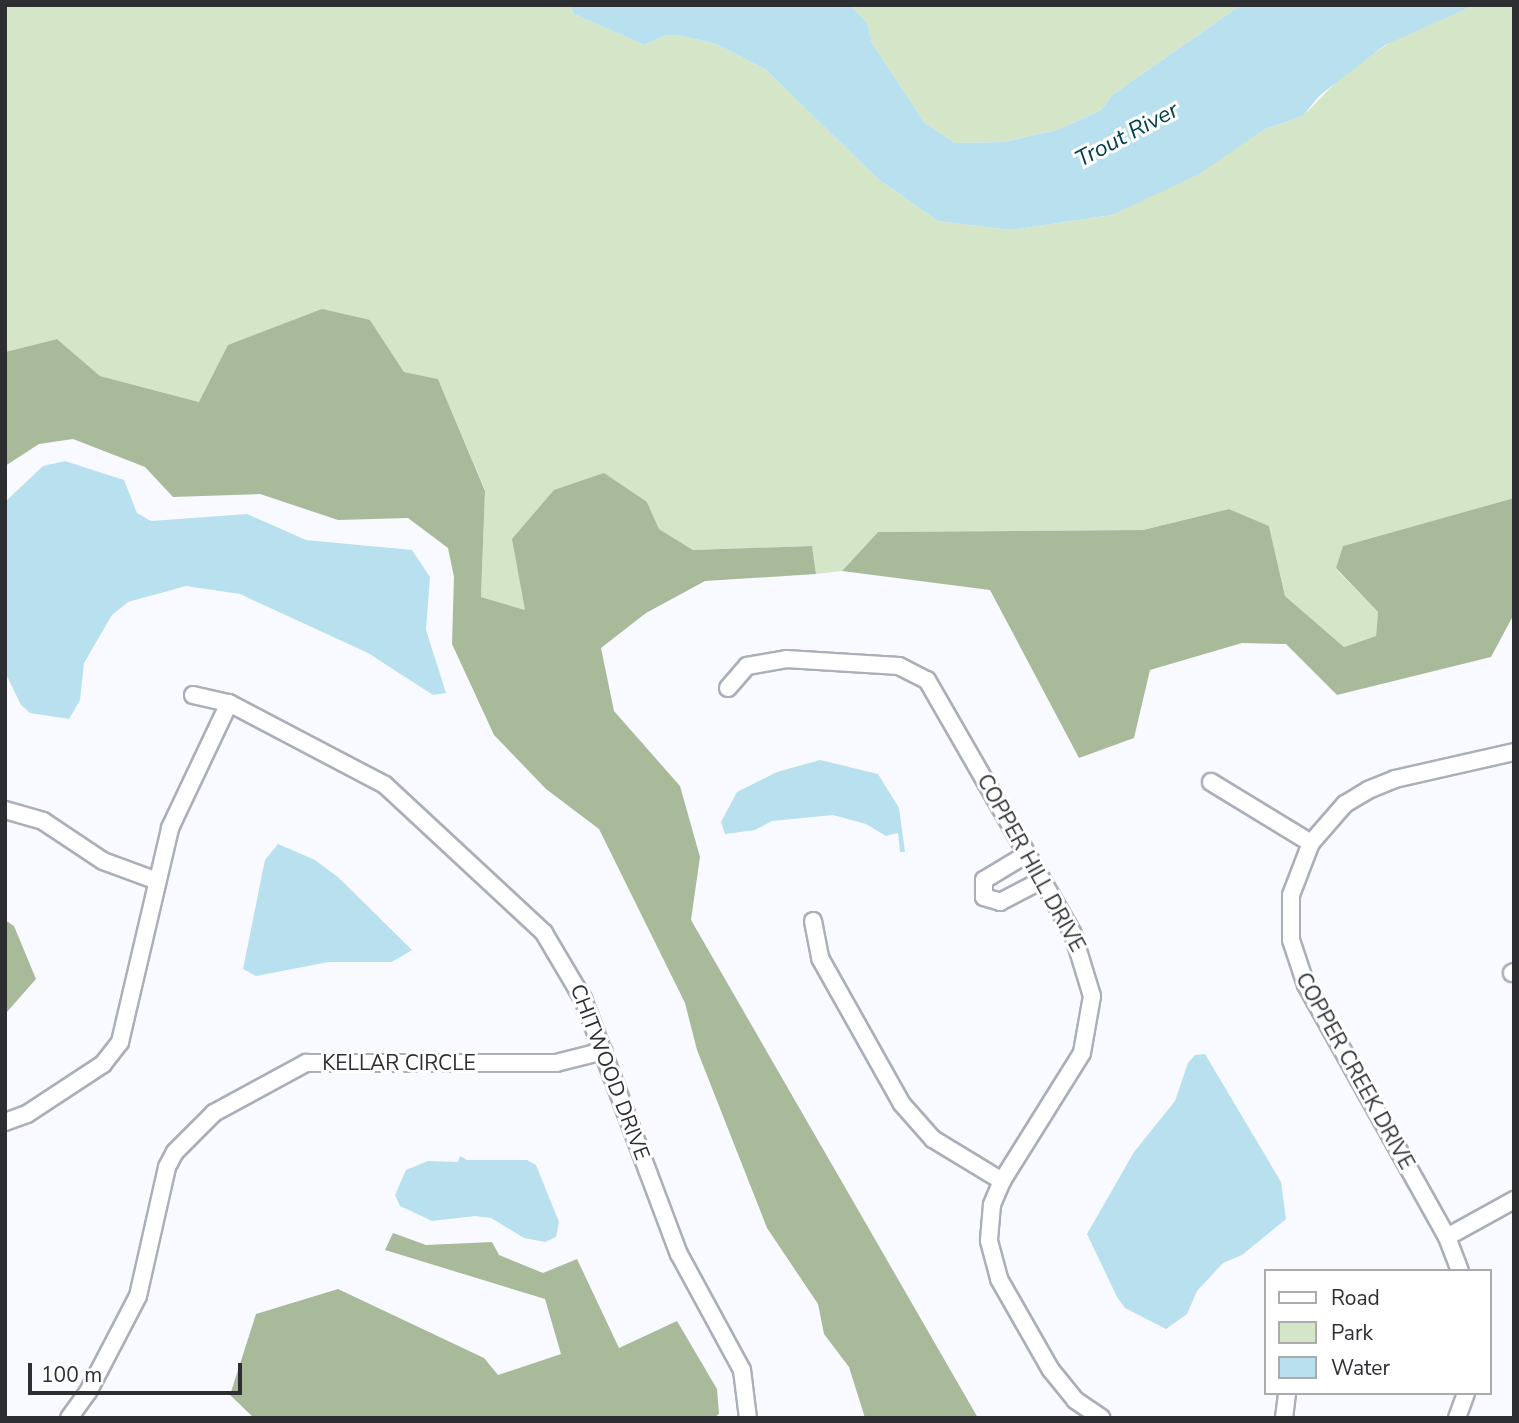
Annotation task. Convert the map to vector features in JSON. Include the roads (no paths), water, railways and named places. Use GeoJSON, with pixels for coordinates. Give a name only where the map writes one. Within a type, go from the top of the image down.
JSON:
{"type":"FeatureCollection","features":[{"type":"Feature","properties":{"kind":"street","name":"COPPER HILL DRIVE"},"geometry":{"type":"LineString","coordinates":[[728,688],[747,666],[763,660],[899,666],[915,672],[937,692],[1083,955],[1092,996],[1091,1017],[1082,1053],[1002,1181],[989,1224],[991,1258],[999,1279],[1064,1388],[1102,1418]]}},
{"type":"Feature","properties":{"kind":"street","name":"CHITWOOD DRIVE"},"geometry":{"type":"LineString","coordinates":[[193,695],[229,703],[385,785],[526,912],[573,976],[679,1254],[742,1370],[748,1418]]}},
{"type":"Feature","properties":{"kind":"street"},"geometry":{"type":"LineString","coordinates":[[5,1122],[27,1114],[103,1064],[120,1042],[155,880],[186,790],[229,703]]}},
{"type":"Feature","properties":{"kind":"street","name":"COPPER CREEK DRIVE"},"geometry":{"type":"LineString","coordinates":[[1459,1269],[1447,1237],[1296,961],[1291,940],[1292,895],[1311,843],[1345,804],[1368,790],[1395,779],[1514,752]]}},
{"type":"Feature","properties":{"kind":"street"},"geometry":{"type":"LineString","coordinates":[[1211,782],[1311,843]]}},
{"type":"Feature","properties":{"kind":"street"},"geometry":{"type":"LineString","coordinates":[[5,810],[43,821],[103,861],[155,880]]}},
{"type":"Feature","properties":{"kind":"street"},"geometry":{"type":"LineString","coordinates":[[1027,854],[984,880],[984,897],[1000,902],[1042,880]]}},
{"type":"Feature","properties":{"kind":"street"},"geometry":{"type":"LineString","coordinates":[[813,921],[820,958],[902,1104],[933,1139],[1002,1181]]}},
{"type":"Feature","properties":{"kind":"street","name":"KELLAR CIRCLE"},"geometry":{"type":"LineString","coordinates":[[69,1418],[88,1392],[138,1296],[167,1167],[176,1152],[214,1113],[306,1063],[556,1063],[603,1051]]}},
{"type":"Feature","properties":{"kind":"street"},"geometry":{"type":"LineString","coordinates":[[1447,1237],[1514,1200]]}},
{"type":"Feature","properties":{"kind":"street"},"geometry":{"type":"LineString","coordinates":[[1284,1418],[1287,1395]]}},
{"type":"Feature","properties":{"kind":"street"},"geometry":{"type":"LineString","coordinates":[[1457,1418],[1465,1395]]}},
{"type":"Feature","properties":{"kind":"water","name":"Trout River"},"geometry":{"type":"Polygon","coordinates":[[[570,5],[849,5],[867,22],[872,43],[924,122],[955,143],[1003,142],[1057,130],[1101,110],[1112,95],[1241,5],[1475,5],[1385,45],[1319,96],[1303,116],[1263,130],[1199,174],[1112,215],[1011,230],[938,221],[878,179],[765,69],[716,44],[666,35],[644,45],[574,14],[570,5]]]}},
{"type":"Feature","properties":{"kind":"water"},"geometry":{"type":"Polygon","coordinates":[[[65,461],[124,480],[137,513],[151,521],[247,514],[306,540],[412,550],[430,577],[426,630],[446,693],[433,695],[368,653],[240,594],[186,586],[128,602],[112,615],[84,663],[80,700],[69,719],[30,713],[21,705],[5,672],[5,502],[43,466],[65,461]]]}},
{"type":"Feature","properties":{"kind":"water"},"geometry":{"type":"Polygon","coordinates":[[[820,760],[878,774],[899,808],[905,852],[900,852],[898,833],[886,836],[866,824],[833,815],[772,821],[755,830],[725,834],[721,822],[737,792],[777,772],[820,760]]]}},
{"type":"Feature","properties":{"kind":"water"},"geometry":{"type":"Polygon","coordinates":[[[278,844],[315,860],[339,878],[412,950],[392,962],[329,962],[256,976],[243,969],[265,860],[278,844]]]}},
{"type":"Feature","properties":{"kind":"water"},"geometry":{"type":"Polygon","coordinates":[[[1205,1054],[1281,1182],[1286,1219],[1242,1255],[1223,1263],[1197,1291],[1187,1314],[1166,1329],[1125,1308],[1087,1234],[1134,1152],[1175,1101],[1188,1063],[1195,1055],[1205,1054]]]}},
{"type":"Feature","properties":{"kind":"water"},"geometry":{"type":"Polygon","coordinates":[[[460,1156],[467,1160],[527,1160],[536,1165],[559,1222],[556,1237],[545,1242],[524,1238],[491,1218],[475,1216],[432,1221],[400,1206],[395,1195],[406,1170],[428,1161],[458,1162],[460,1156]]]}}]}
